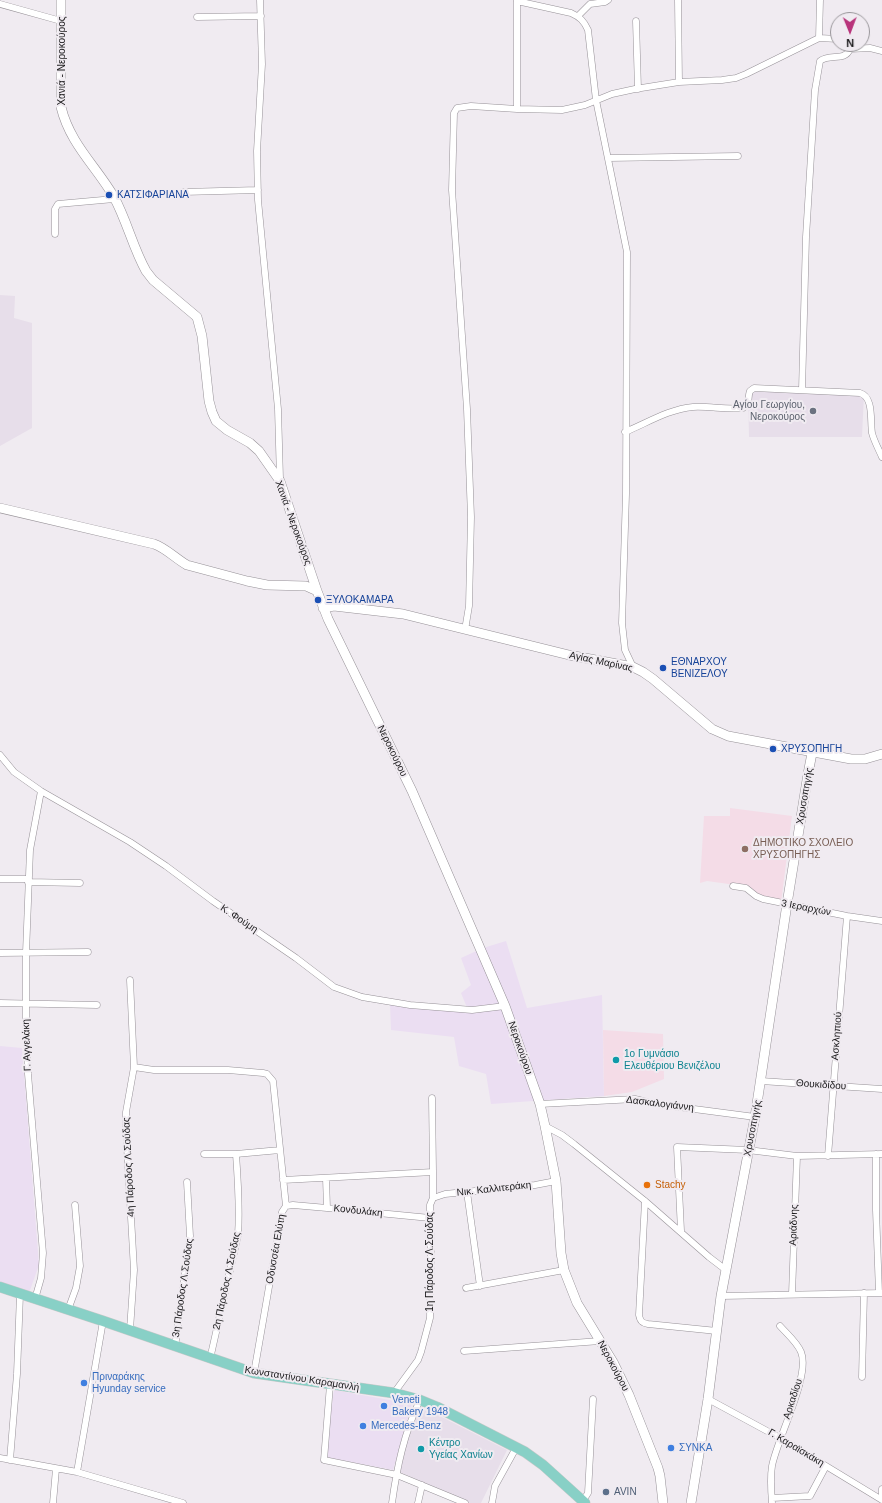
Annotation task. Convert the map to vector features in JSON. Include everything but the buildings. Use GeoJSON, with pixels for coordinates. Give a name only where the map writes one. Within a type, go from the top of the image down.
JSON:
{"type":"FeatureCollection","features":[{"type":"Feature","properties":{"kind":"main road","name":"Χανιά - Νεροκούρος"},"geometry":{"type":"LineString","coordinates":[[61,0],[61,107],[65,122],[71,135],[114,198],[146,271],[154,280],[197,317],[202,336],[209,401],[216,421],[227,430],[250,443],[259,451],[280,481],[323,608]]}},
{"type":"Feature","properties":{"kind":"main road"},"geometry":{"type":"LineString","coordinates":[[0,508],[154,544],[160,546],[187,565],[225,575],[267,584],[306,586],[317,591]]}},
{"type":"Feature","properties":{"kind":"main road","name":"Αγίας Μαρίνας"},"geometry":{"type":"LineString","coordinates":[[323,608],[334,606],[403,614],[569,655],[633,667],[653,679],[706,724],[728,736],[812,753],[858,760],[872,758],[882,754]]}},
{"type":"Feature","properties":{"kind":"main road","name":"Νεροκούρου"},"geometry":{"type":"LineString","coordinates":[[323,608],[337,640],[412,791],[506,1006],[540,1104],[545,1126],[556,1181],[561,1253],[564,1270],[577,1303],[613,1362],[629,1395],[658,1468],[663,1503]]}},
{"type":"Feature","properties":{"kind":"main road","name":"Χρυσοπηγής"},"geometry":{"type":"LineString","coordinates":[[691,1503],[708,1399],[721,1296],[755,1117],[787,904],[812,753]]}},
{"type":"Feature","properties":{"kind":"main road","name":"Κωνσταντίνου Καραμανλή"},"geometry":{"type":"LineString","coordinates":[[0,1287],[254,1373],[394,1393],[420,1400],[437,1407],[516,1448],[543,1465],[584,1502]]}},
{"type":"Feature","properties":{"kind":"street"},"geometry":{"type":"LineString","coordinates":[[260,0],[262,64],[258,151],[258,190],[278,409],[280,481]]}},
{"type":"Feature","properties":{"kind":"street"},"geometry":{"type":"LineString","coordinates":[[578,16],[590,4],[605,2],[608,0]]}},
{"type":"Feature","properties":{"kind":"street"},"geometry":{"type":"LineString","coordinates":[[678,0],[678,82]]}},
{"type":"Feature","properties":{"kind":"street"},"geometry":{"type":"LineString","coordinates":[[819,38],[820,0]]}},
{"type":"Feature","properties":{"kind":"street"},"geometry":{"type":"LineString","coordinates":[[517,109],[517,1],[571,13],[578,16],[588,30],[596,100],[627,252],[625,432],[626,502],[622,629],[625,650],[633,667]]}},
{"type":"Feature","properties":{"kind":"street"},"geometry":{"type":"LineString","coordinates":[[0,4],[61,21]]}},
{"type":"Feature","properties":{"kind":"street"},"geometry":{"type":"LineString","coordinates":[[197,17],[261,16]]}},
{"type":"Feature","properties":{"kind":"street"},"geometry":{"type":"LineString","coordinates":[[636,21],[638,89]]}},
{"type":"Feature","properties":{"kind":"street"},"geometry":{"type":"LineString","coordinates":[[464,630],[469,606],[471,517],[467,409],[452,198],[454,113],[457,108],[471,106],[562,110],[585,105],[612,94],[638,89],[678,82],[736,78],[819,38],[830,39]]}},
{"type":"Feature","properties":{"kind":"street"},"geometry":{"type":"LineString","coordinates":[[870,48],[882,51]]}},
{"type":"Feature","properties":{"kind":"street"},"geometry":{"type":"LineString","coordinates":[[802,390],[806,237],[816,77],[820,61],[827,57],[839,57],[845,55],[847,52]]}},
{"type":"Feature","properties":{"kind":"street"},"geometry":{"type":"LineString","coordinates":[[608,158],[738,156]]}},
{"type":"Feature","properties":{"kind":"street"},"geometry":{"type":"LineString","coordinates":[[183,192],[258,190]]}},
{"type":"Feature","properties":{"kind":"street"},"geometry":{"type":"LineString","coordinates":[[55,234],[55,209],[58,204],[114,198]]}},
{"type":"Feature","properties":{"kind":"street"},"geometry":{"type":"LineString","coordinates":[[625,432],[681,409],[693,407],[743,408],[747,406],[750,391],[754,388],[860,393],[864,394],[868,401],[872,435],[882,457]]}},
{"type":"Feature","properties":{"kind":"street","name":"Κ. Φούμη"},"geometry":{"type":"LineString","coordinates":[[0,755],[14,772],[41,791],[130,842],[166,866],[213,901],[296,958],[334,987],[362,997],[410,1005],[472,1010],[506,1006]]}},
{"type":"Feature","properties":{"kind":"street","name":"Γ. Αγγελάκη"},"geometry":{"type":"LineString","coordinates":[[35,1299],[41,1278],[43,1253],[28,1074],[26,953],[30,850],[41,791]]}},
{"type":"Feature","properties":{"kind":"street"},"geometry":{"type":"LineString","coordinates":[[0,879],[80,883]]}},
{"type":"Feature","properties":{"kind":"street","name":"3 Ιεραρχών"},"geometry":{"type":"LineString","coordinates":[[733,886],[746,888],[756,896],[763,899],[847,916],[882,921]]}},
{"type":"Feature","properties":{"kind":"street","name":"Ασκληπιού"},"geometry":{"type":"LineString","coordinates":[[828,1156],[847,916]]}},
{"type":"Feature","properties":{"kind":"street"},"geometry":{"type":"LineString","coordinates":[[0,953],[88,952]]}},
{"type":"Feature","properties":{"kind":"street","name":"4η Πάροδος Λ.Σούδας"},"geometry":{"type":"LineString","coordinates":[[130,980],[134,1067],[126,1112],[134,1270],[130,1330]]}},
{"type":"Feature","properties":{"kind":"street"},"geometry":{"type":"LineString","coordinates":[[0,1003],[98,1005]]}},
{"type":"Feature","properties":{"kind":"street","name":"Οδυσσέα Ελύτη"},"geometry":{"type":"LineString","coordinates":[[134,1067],[154,1070],[228,1070],[263,1073],[271,1077],[275,1085],[286,1206],[282,1212],[254,1373]]}},
{"type":"Feature","properties":{"kind":"street","name":"Θουκιδίδου"},"geometry":{"type":"LineString","coordinates":[[761,1081],[882,1089]]}},
{"type":"Feature","properties":{"kind":"street","name":"1η Πάροδος Λ.Σούδας"},"geometry":{"type":"LineString","coordinates":[[394,1393],[420,1356],[430,1318],[430,1205],[433,1198],[432,1098]]}},
{"type":"Feature","properties":{"kind":"street","name":"Δασκαλογιάννη"},"geometry":{"type":"LineString","coordinates":[[540,1104],[635,1099],[656,1104],[755,1117]]}},
{"type":"Feature","properties":{"kind":"street"},"geometry":{"type":"LineString","coordinates":[[545,1126],[562,1135],[646,1201],[709,1257],[726,1270]]}},
{"type":"Feature","properties":{"kind":"street"},"geometry":{"type":"LineString","coordinates":[[681,1231],[678,1147],[748,1150],[797,1156],[879,1154],[876,1210],[880,1293],[721,1296]]}},
{"type":"Feature","properties":{"kind":"street"},"geometry":{"type":"LineString","coordinates":[[204,1154],[236,1154],[280,1150]]}},
{"type":"Feature","properties":{"kind":"street","name":"2η Πάροδος Λ.Σούδας"},"geometry":{"type":"LineString","coordinates":[[210,1359],[238,1235],[240,1217],[236,1154]]}},
{"type":"Feature","properties":{"kind":"street","name":"Αριάδνης"},"geometry":{"type":"LineString","coordinates":[[792,1294],[797,1156]]}},
{"type":"Feature","properties":{"kind":"street"},"geometry":{"type":"LineString","coordinates":[[283,1180],[433,1172]]}},
{"type":"Feature","properties":{"kind":"street"},"geometry":{"type":"LineString","coordinates":[[326,1178],[327,1208]]}},
{"type":"Feature","properties":{"kind":"street","name":"Νικ. Καλλιτεράκη"},"geometry":{"type":"LineString","coordinates":[[433,1198],[445,1194],[535,1185],[556,1181]]}},
{"type":"Feature","properties":{"kind":"street","name":"3η Πάροδος Λ.Σούδας"},"geometry":{"type":"LineString","coordinates":[[175,1347],[190,1236],[187,1182]]}},
{"type":"Feature","properties":{"kind":"street"},"geometry":{"type":"LineString","coordinates":[[467,1192],[480,1286]]}},
{"type":"Feature","properties":{"kind":"street"},"geometry":{"type":"LineString","coordinates":[[646,1201],[639,1315],[640,1320],[643,1323],[648,1324],[717,1331]]}},
{"type":"Feature","properties":{"kind":"street"},"geometry":{"type":"LineString","coordinates":[[68,1310],[79,1280],[80,1266],[75,1205]]}},
{"type":"Feature","properties":{"kind":"street","name":"Κονδυλάκη"},"geometry":{"type":"LineString","coordinates":[[286,1206],[292,1205],[430,1218]]}},
{"type":"Feature","properties":{"kind":"street"},"geometry":{"type":"LineString","coordinates":[[466,1288],[564,1270]]}},
{"type":"Feature","properties":{"kind":"street"},"geometry":{"type":"LineString","coordinates":[[862,1376],[864,1293]]}},
{"type":"Feature","properties":{"kind":"street"},"geometry":{"type":"LineString","coordinates":[[10,1460],[20,1294]]}},
{"type":"Feature","properties":{"kind":"street"},"geometry":{"type":"LineString","coordinates":[[77,1472],[103,1321]]}},
{"type":"Feature","properties":{"kind":"street","name":"Αρκαδίου"},"geometry":{"type":"LineString","coordinates":[[772,1500],[772,1467],[780,1438],[796,1396],[803,1362],[802,1353],[798,1345],[780,1326]]}},
{"type":"Feature","properties":{"kind":"street"},"geometry":{"type":"LineString","coordinates":[[464,1351],[600,1342]]}},
{"type":"Feature","properties":{"kind":"street"},"geometry":{"type":"LineString","coordinates":[[330,1385],[324,1460],[397,1475],[465,1503]]}},
{"type":"Feature","properties":{"kind":"street"},"geometry":{"type":"LineString","coordinates":[[584,1502],[588,1493],[593,1399]]}},
{"type":"Feature","properties":{"kind":"street","name":"Γ. Καραϊσκάκη"},"geometry":{"type":"LineString","coordinates":[[708,1399],[780,1438],[882,1500]]}},
{"type":"Feature","properties":{"kind":"street"},"geometry":{"type":"LineString","coordinates":[[392,1503],[404,1442],[411,1419],[420,1400]]}},
{"type":"Feature","properties":{"kind":"street"},"geometry":{"type":"LineString","coordinates":[[492,1503],[495,1486],[516,1448]]}},
{"type":"Feature","properties":{"kind":"street"},"geometry":{"type":"LineString","coordinates":[[0,1458],[77,1472],[183,1503]]}},
{"type":"Feature","properties":{"kind":"street"},"geometry":{"type":"LineString","coordinates":[[772,1500],[810,1496],[826,1466]]}},
{"type":"Feature","properties":{"kind":"street"},"geometry":{"type":"LineString","coordinates":[[53,1503],[56,1469]]}},
{"type":"Feature","properties":{"kind":"street"},"geometry":{"type":"LineString","coordinates":[[418,1503],[422,1485]]}},
{"type":"Feature","properties":{"kind":"street"},"geometry":{"type":"LineString","coordinates":[[882,1489],[882,1500]]}},
{"type":"Feature","properties":{"kind":"shaded area"},"geometry":{"type":"Polygon","coordinates":[[[0,295],[15,296],[14,318],[32,323],[32,428],[0,446],[0,295]]]}},
{"type":"Feature","properties":{"kind":"shaded area"},"geometry":{"type":"Polygon","coordinates":[[[750,391],[864,394],[862,437],[749,437],[748,393],[750,391]]]}},
{"type":"Feature","properties":{"kind":"shaded area","name":"ΔΗΜΟΤΙΚΟ ΣΧΟΛΕΙΟ ΧΡΥΣΟΠΗΓΗΣ"},"geometry":{"type":"Polygon","coordinates":[[[730,808],[792,816],[781,903],[759,897],[743,886],[707,881],[700,883],[704,816],[730,816],[730,808]]]}},
{"type":"Feature","properties":{"kind":"shaded area"},"geometry":{"type":"Polygon","coordinates":[[[506,941],[527,1008],[602,995],[604,1096],[491,1104],[486,1074],[459,1066],[454,1037],[391,1030],[390,1003],[468,1010],[461,993],[471,985],[461,958],[483,948],[506,941]]]}},
{"type":"Feature","properties":{"kind":"shaded area"},"geometry":{"type":"Polygon","coordinates":[[[603,1030],[663,1034],[664,1079],[632,1092],[604,1096],[603,1030]]]}},
{"type":"Feature","properties":{"kind":"shaded area"},"geometry":{"type":"Polygon","coordinates":[[[0,1046],[22,1048],[39,1265],[29,1293],[0,1283],[0,1046]]]}},
{"type":"Feature","properties":{"kind":"shaded area"},"geometry":{"type":"Polygon","coordinates":[[[334,1390],[412,1404],[393,1470],[325,1457],[334,1390]]]}},
{"type":"Feature","properties":{"kind":"shaded area"},"geometry":{"type":"Polygon","coordinates":[[[422,1407],[507,1450],[481,1503],[470,1503],[400,1472],[412,1426],[422,1407]]]}},
{"type":"Feature","properties":{"kind":"place","name":"ΚΑΤΣΙΦΑΡΙΑΝΑ"},"geometry":{"type":"Point","coordinates":[109,195]}},
{"type":"Feature","properties":{"kind":"place","name":"Αγίου Γεωργίου, Νεροκούρος"},"geometry":{"type":"Point","coordinates":[813,411]}},
{"type":"Feature","properties":{"kind":"place","name":"ΞΥΛΟΚΑΜΑΡΑ"},"geometry":{"type":"Point","coordinates":[318,600]}},
{"type":"Feature","properties":{"kind":"place","name":"ΕΘΝΑΡΧΟΥ ΒΕΝΙΖΕΛΟΥ"},"geometry":{"type":"Point","coordinates":[663,668]}},
{"type":"Feature","properties":{"kind":"place","name":"ΧΡΥΣΟΠΗΓΗ"},"geometry":{"type":"Point","coordinates":[773,749]}},
{"type":"Feature","properties":{"kind":"place","name":"ΔΗΜΟΤΙΚΟ ΣΧΟΛΕΙΟ ΧΡΥΣΟΠΗΓΗΣ"},"geometry":{"type":"Point","coordinates":[745,849]}},
{"type":"Feature","properties":{"kind":"place","name":"1ο Γυμνάσιο Ελευθέριου Βενιζέλου"},"geometry":{"type":"Point","coordinates":[616,1060]}},
{"type":"Feature","properties":{"kind":"place","name":"Stachy"},"geometry":{"type":"Point","coordinates":[647,1185]}},
{"type":"Feature","properties":{"kind":"place","name":"Πριναράκης Hyunday service"},"geometry":{"type":"Point","coordinates":[84,1383]}},
{"type":"Feature","properties":{"kind":"place","name":"Veneti Bakery 1948"},"geometry":{"type":"Point","coordinates":[384,1406]}},
{"type":"Feature","properties":{"kind":"place","name":"Mercedes-Benz"},"geometry":{"type":"Point","coordinates":[363,1426]}},
{"type":"Feature","properties":{"kind":"place","name":"ΣΥΝΚΑ"},"geometry":{"type":"Point","coordinates":[671,1448]}},
{"type":"Feature","properties":{"kind":"place","name":"Κέντρο Υγείας Χανίων"},"geometry":{"type":"Point","coordinates":[421,1449]}},
{"type":"Feature","properties":{"kind":"place","name":"AVIN"},"geometry":{"type":"Point","coordinates":[606,1492]}}]}
